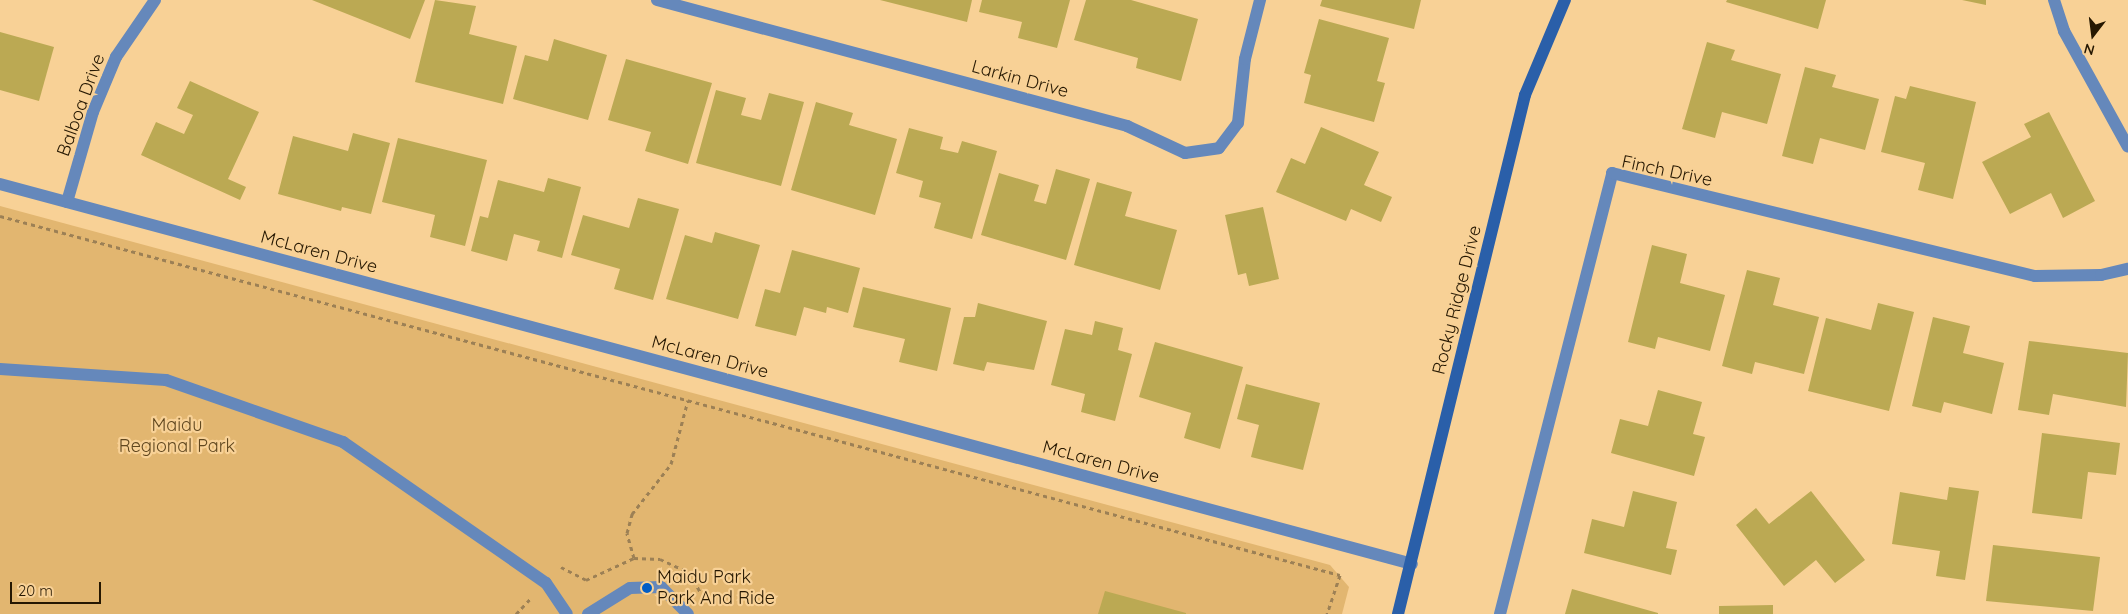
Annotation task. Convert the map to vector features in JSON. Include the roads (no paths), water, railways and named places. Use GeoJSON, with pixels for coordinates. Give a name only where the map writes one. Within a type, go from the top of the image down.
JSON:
{"type":"FeatureCollection","features":[{"type":"Feature","properties":{"kind":"main road","name":"Rocky Ridge Drive"},"geometry":{"type":"LineString","coordinates":[[1398,614],[1412,564],[1525,95],[1565,0]]}},
{"type":"Feature","properties":{"kind":"street","name":"Balboa Drive"},"geometry":{"type":"LineString","coordinates":[[67,202],[93,112],[116,57],[155,0]]}},
{"type":"Feature","properties":{"kind":"street","name":"Larkin Drive"},"geometry":{"type":"LineString","coordinates":[[657,0],[1127,126],[1185,153],[1219,148],[1238,123],[1245,59],[1260,0]]}},
{"type":"Feature","properties":{"kind":"street"},"geometry":{"type":"LineString","coordinates":[[2054,0],[2064,31],[2128,147]]}},
{"type":"Feature","properties":{"kind":"street","name":"Finch Drive"},"geometry":{"type":"LineString","coordinates":[[1500,614],[1612,173],[2036,276],[2101,275],[2128,269]]}},
{"type":"Feature","properties":{"kind":"street","name":"McLaren Drive"},"geometry":{"type":"LineString","coordinates":[[0,184],[1412,564]]}},
{"type":"Feature","properties":{"kind":"street"},"geometry":{"type":"LineString","coordinates":[[0,369],[166,380],[343,442],[546,583],[567,614]]}},
{"type":"Feature","properties":{"kind":"street"},"geometry":{"type":"LineString","coordinates":[[588,614],[630,588],[661,586],[688,614]]}},
{"type":"Feature","properties":{"kind":"place","name":"Maidu Park Park And Ride"},"geometry":{"type":"Point","coordinates":[647,588]}},
{"type":"Feature","properties":{"kind":"park label","name":"Maidu Regional Park"},"geometry":{"type":"Point","coordinates":[177,436]}}]}
